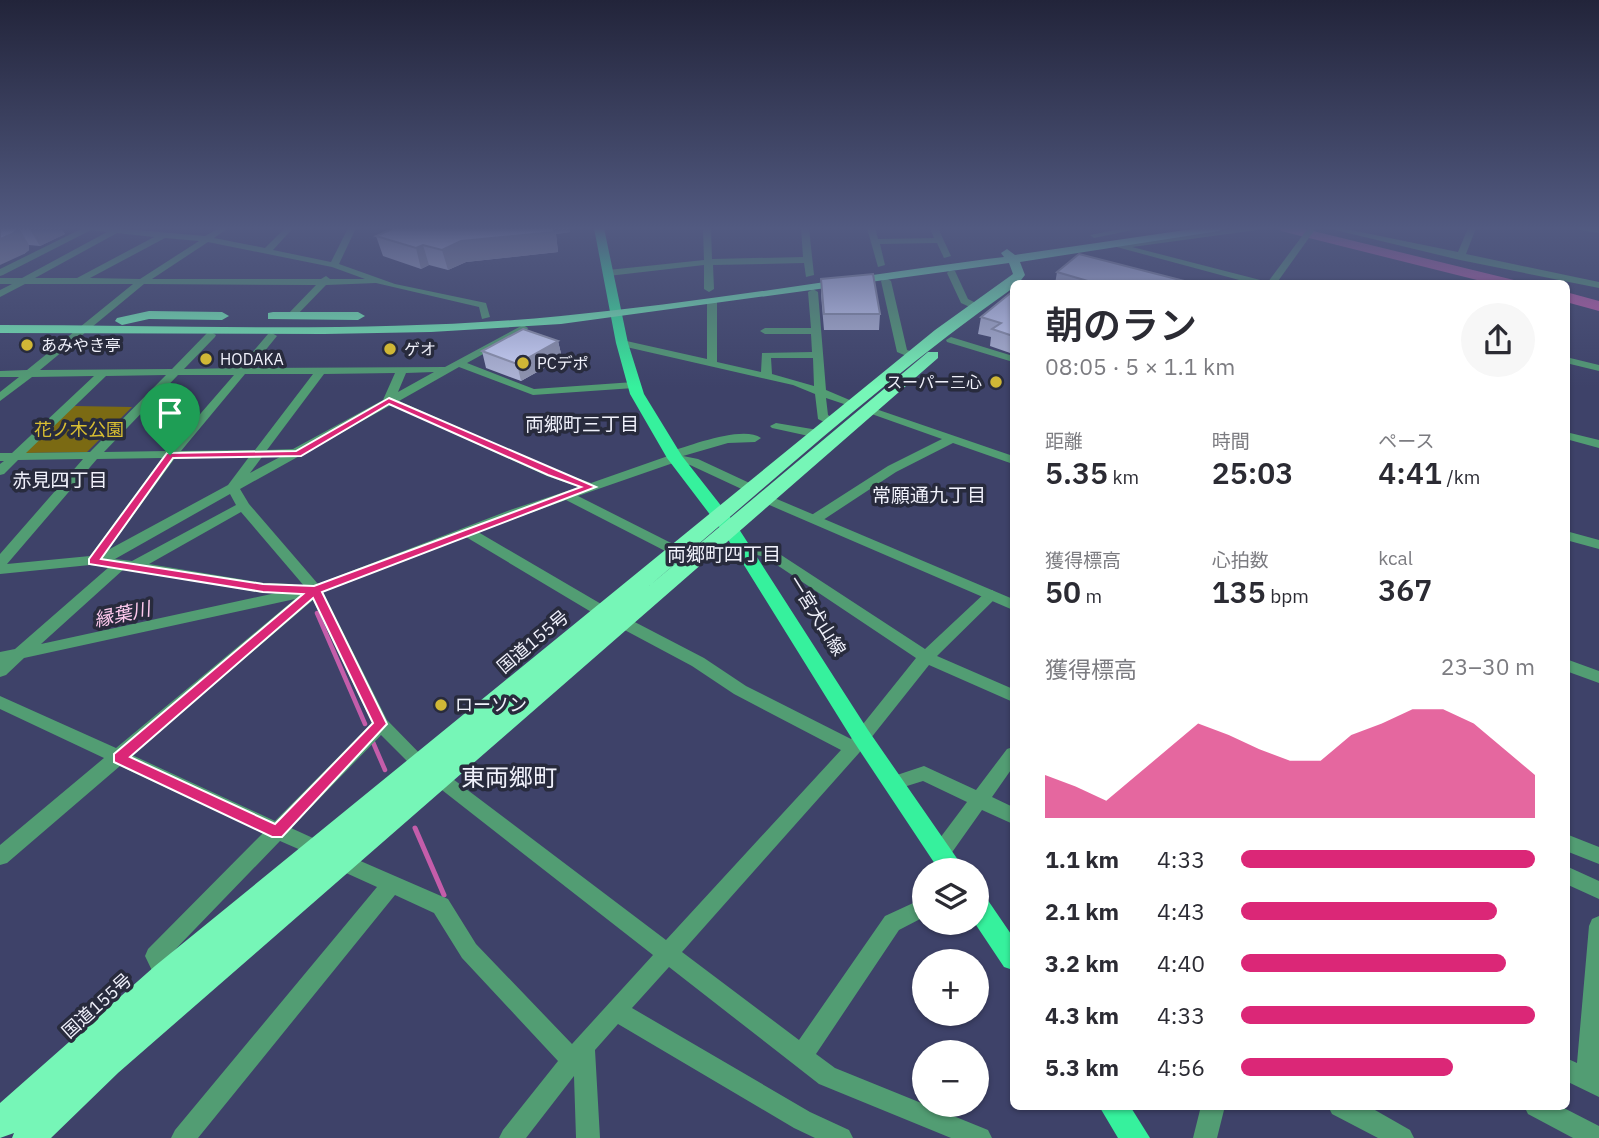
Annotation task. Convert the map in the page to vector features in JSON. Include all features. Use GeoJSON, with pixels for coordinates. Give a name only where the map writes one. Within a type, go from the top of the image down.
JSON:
{"type":"FeatureCollection","features":[{"type":"Feature","properties":{"kind":"highway"},"geometry":{"type":"LineString","coordinates":[[691,298],[715,297],[783,281]]}},
{"type":"Feature","properties":{"kind":"highway"},"geometry":{"type":"LineString","coordinates":[[184,329],[211,335],[298,337],[523,328],[691,298],[820,281]]}},
{"type":"Feature","properties":{"kind":"highway"},"geometry":{"type":"LineString","coordinates":[[122,321],[435,319],[615,310],[830,281]]}},
{"type":"Feature","properties":{"kind":"highway"},"geometry":{"type":"LineString","coordinates":[[715,297],[740,303],[885,281]]}},
{"type":"Feature","properties":{"kind":"highway","name":"国道155号"},"geometry":{"type":"LineString","coordinates":[[2,1120],[165,976],[319,850],[430,771],[624,623],[731,530],[759,493],[825,428],[862,407],[913,355],[1010,284]]}},
{"type":"Feature","properties":{"kind":"highway","name":"国道155号"},"geometry":{"type":"LineString","coordinates":[[759,493],[862,407],[951,340],[1010,289]]}},
{"type":"Feature","properties":{"kind":"highway"},"geometry":{"type":"LineString","coordinates":[[0,332],[23,334],[149,315],[408,316],[435,319]]}},
{"type":"Feature","properties":{"kind":"highway"},"geometry":{"type":"LineString","coordinates":[[239,322],[268,316]]}},
{"type":"Feature","properties":{"kind":"highway"},"geometry":{"type":"LineString","coordinates":[[0,321],[184,329],[324,330],[431,328],[561,320]]}},
{"type":"Feature","properties":{"kind":"highway"},"geometry":{"type":"LineString","coordinates":[[298,337],[324,330]]}},
{"type":"Feature","properties":{"kind":"highway","name":"国道155号"},"geometry":{"type":"LineString","coordinates":[[30,1137],[107,1062],[342,862],[430,771],[603,612],[678,552],[731,530]]}},
{"type":"Feature","properties":{"kind":"main road","name":"一宮犬山線"},"geometry":{"type":"LineString","coordinates":[[610,281],[622,343],[637,394],[674,456],[731,530],[857,742],[894,783],[945,858]]}},
{"type":"Feature","properties":{"kind":"main road"},"geometry":{"type":"LineString","coordinates":[[989,923],[1010,954]]}},
{"type":"Feature","properties":{"kind":"main road"},"geometry":{"type":"LineString","coordinates":[[1117,1110],[1135,1138]]}},
{"type":"Feature","properties":{"kind":"street"},"geometry":{"type":"LineString","coordinates":[[0,293],[19,281]]}},
{"type":"Feature","properties":{"kind":"street"},"geometry":{"type":"LineString","coordinates":[[86,281],[384,282],[483,305],[485,317]]}},
{"type":"Feature","properties":{"kind":"street"},"geometry":{"type":"LineString","coordinates":[[712,281],[715,297],[712,362]]}},
{"type":"Feature","properties":{"kind":"street"},"geometry":{"type":"LineString","coordinates":[[886,281],[902,352],[913,355]]}},
{"type":"Feature","properties":{"kind":"street"},"geometry":{"type":"LineString","coordinates":[[955,281],[964,301],[977,307]]}},
{"type":"Feature","properties":{"kind":"street"},"geometry":{"type":"LineString","coordinates":[[1580,281],[1599,285]]}},
{"type":"Feature","properties":{"kind":"street"},"geometry":{"type":"LineString","coordinates":[[0,398],[141,282]]}},
{"type":"Feature","properties":{"kind":"street"},"geometry":{"type":"LineString","coordinates":[[291,316],[322,283]]}},
{"type":"Feature","properties":{"kind":"street"},"geometry":{"type":"LineString","coordinates":[[776,426],[825,428],[819,391],[813,292]]}},
{"type":"Feature","properties":{"kind":"street"},"geometry":{"type":"LineString","coordinates":[[0,569],[103,559],[523,328]]}},
{"type":"Feature","properties":{"kind":"street"},"geometry":{"type":"LineString","coordinates":[[765,331],[815,331]]}},
{"type":"Feature","properties":{"kind":"street"},"geometry":{"type":"LineString","coordinates":[[0,563],[93,456],[211,335]]}},
{"type":"Feature","properties":{"kind":"street"},"geometry":{"type":"LineString","coordinates":[[95,561],[170,455],[272,336]]}},
{"type":"Feature","properties":{"kind":"street"},"geometry":{"type":"LineString","coordinates":[[951,340],[1010,358]]}},
{"type":"Feature","properties":{"kind":"street"},"geometry":{"type":"LineString","coordinates":[[622,343],[712,362],[819,391],[1010,459]]}},
{"type":"Feature","properties":{"kind":"street"},"geometry":{"type":"LineString","coordinates":[[767,376],[766,355],[818,355]]}},
{"type":"Feature","properties":{"kind":"street"},"geometry":{"type":"LineString","coordinates":[[1570,361],[1599,368]]}},
{"type":"Feature","properties":{"kind":"street"},"geometry":{"type":"LineString","coordinates":[[0,374],[319,373],[401,371],[452,366],[533,392],[634,385]]}},
{"type":"Feature","properties":{"kind":"street"},"geometry":{"type":"LineString","coordinates":[[389,400],[401,371]]}},
{"type":"Feature","properties":{"kind":"street"},"geometry":{"type":"LineString","coordinates":[[233,487],[319,373]]}},
{"type":"Feature","properties":{"kind":"street"},"geometry":{"type":"LineString","coordinates":[[0,471],[7,457],[102,374]]}},
{"type":"Feature","properties":{"kind":"street"},"geometry":{"type":"LineString","coordinates":[[389,400],[591,487]]}},
{"type":"Feature","properties":{"kind":"street"},"geometry":{"type":"LineString","coordinates":[[1570,436],[1599,444]]}},
{"type":"Feature","properties":{"kind":"street"},"geometry":{"type":"LineString","coordinates":[[0,658],[315,590],[674,456],[727,439],[755,438]]}},
{"type":"Feature","properties":{"kind":"street"},"geometry":{"type":"LineString","coordinates":[[815,519],[892,469],[951,439]]}},
{"type":"Feature","properties":{"kind":"street"},"geometry":{"type":"LineString","coordinates":[[7,457],[298,453]]}},
{"type":"Feature","properties":{"kind":"street"},"geometry":{"type":"LineString","coordinates":[[674,456],[694,462],[815,519],[1010,604]]}},
{"type":"Feature","properties":{"kind":"street"},"geometry":{"type":"LineString","coordinates":[[233,487],[243,506],[315,590],[381,724],[430,771],[667,956],[827,1076],[980,1138]]}},
{"type":"Feature","properties":{"kind":"street"},"geometry":{"type":"LineString","coordinates":[[567,495],[678,552]]}},
{"type":"Feature","properties":{"kind":"street"},"geometry":{"type":"LineString","coordinates":[[0,671],[126,566],[243,506]]}},
{"type":"Feature","properties":{"kind":"street"},"geometry":{"type":"LineString","coordinates":[[731,530],[926,657],[1010,695]]}},
{"type":"Feature","properties":{"kind":"street"},"geometry":{"type":"LineString","coordinates":[[469,533],[603,612]]}},
{"type":"Feature","properties":{"kind":"street"},"geometry":{"type":"LineString","coordinates":[[1570,536],[1599,545]]}},
{"type":"Feature","properties":{"kind":"street"},"geometry":{"type":"LineString","coordinates":[[95,561],[263,588],[315,590]]}},
{"type":"Feature","properties":{"kind":"street"},"geometry":{"type":"LineString","coordinates":[[0,857],[315,590]]}},
{"type":"Feature","properties":{"kind":"street"},"geometry":{"type":"LineString","coordinates":[[511,1138],[578,1053],[857,742],[926,657],[992,595]]}},
{"type":"Feature","properties":{"kind":"street"},"geometry":{"type":"LineString","coordinates":[[624,623],[698,662],[740,690],[857,742]]}},
{"type":"Feature","properties":{"kind":"street"},"geometry":{"type":"LineString","coordinates":[[1570,666],[1599,677]]}},
{"type":"Feature","properties":{"kind":"street"},"geometry":{"type":"LineString","coordinates":[[0,702],[319,850]]}},
{"type":"Feature","properties":{"kind":"street"},"geometry":{"type":"LineString","coordinates":[[165,976],[155,956],[381,724]]}},
{"type":"Feature","properties":{"kind":"street"},"geometry":{"type":"LineString","coordinates":[[941,852],[1010,758]]}},
{"type":"Feature","properties":{"kind":"street"},"geometry":{"type":"LineString","coordinates":[[894,783],[924,773],[1010,815]]}},
{"type":"Feature","properties":{"kind":"street"},"geometry":{"type":"LineString","coordinates":[[1570,844],[1599,856]]}},
{"type":"Feature","properties":{"kind":"street"},"geometry":{"type":"LineString","coordinates":[[342,862],[441,906],[468,951],[578,1053],[588,1138]]}},
{"type":"Feature","properties":{"kind":"street"},"geometry":{"type":"LineString","coordinates":[[1570,877],[1599,890]]}},
{"type":"Feature","properties":{"kind":"street"},"geometry":{"type":"LineString","coordinates":[[183,1138],[392,884]]}},
{"type":"Feature","properties":{"kind":"street"},"geometry":{"type":"LineString","coordinates":[[801,1056],[892,923],[912,913]]}},
{"type":"Feature","properties":{"kind":"street"},"geometry":{"type":"LineString","coordinates":[[1570,1071],[1593,1083],[1599,926]]}},
{"type":"Feature","properties":{"kind":"street"},"geometry":{"type":"LineString","coordinates":[[617,1011],[802,1120],[841,1138]]}},
{"type":"Feature","properties":{"kind":"street"},"geometry":{"type":"LineString","coordinates":[[1205,1138],[1212,1110]]}},
{"type":"Feature","properties":{"kind":"street"},"geometry":{"type":"LineString","coordinates":[[1353,1110],[1402,1138]]}},
{"type":"Feature","properties":{"kind":"street"},"geometry":{"type":"LineString","coordinates":[[1544,1110],[1597,1138]]}},
{"type":"Feature","properties":{"kind":"street"},"geometry":{"type":"LineString","coordinates":[[2,1120],[30,1137]]}},
{"type":"Feature","properties":{"kind":"green space","name":"花ノ木公園"},"geometry":{"type":"Polygon","coordinates":[[[74,406],[132,407],[87,452],[24,453],[74,406]]]}},
{"type":"Feature","properties":{"kind":"building"},"geometry":{"type":"Polygon","coordinates":[[[821,281],[874,281],[880,314],[824,314],[821,281]]]}},
{"type":"Feature","properties":{"kind":"building"},"geometry":{"type":"Polygon","coordinates":[[[1010,293],[1010,335],[992,329],[1001,323],[981,317],[1010,293]]]}},
{"type":"Feature","properties":{"kind":"building"},"geometry":{"type":"Polygon","coordinates":[[[523,329],[558,341],[517,364],[482,351],[523,329]]]}},
{"type":"Feature","properties":{"kind":"waterway"},"geometry":{"type":"LineString","coordinates":[[1570,298],[1599,306]]}},
{"type":"Feature","properties":{"kind":"waterway","name":"縁葉川"},"geometry":{"type":"LineString","coordinates":[[317,613],[365,724]]}},
{"type":"Feature","properties":{"kind":"waterway","name":"縁葉川"},"geometry":{"type":"LineString","coordinates":[[372,740],[385,770]]}},
{"type":"Feature","properties":{"kind":"waterway","name":"縁葉川"},"geometry":{"type":"LineString","coordinates":[[415,828],[444,895]]}},
{"type":"Feature","properties":{"kind":"place","name":"あみやき亭"},"geometry":{"type":"Point","coordinates":[27,345]}},
{"type":"Feature","properties":{"kind":"place","name":"ゲオ"},"geometry":{"type":"Point","coordinates":[390,349]}},
{"type":"Feature","properties":{"kind":"place","name":"HODAKA"},"geometry":{"type":"Point","coordinates":[206,359]}},
{"type":"Feature","properties":{"kind":"place","name":"PCデポ"},"geometry":{"type":"Point","coordinates":[523,363]}},
{"type":"Feature","properties":{"kind":"place","name":"スーパー三心"},"geometry":{"type":"Point","coordinates":[996,382]}},
{"type":"Feature","properties":{"kind":"place","name":"ローソン"},"geometry":{"type":"Point","coordinates":[441,705]}},
{"type":"Feature","properties":{"kind":"district","name":"両郷町三丁目"},"geometry":{"type":"Point","coordinates":[582,424]}},
{"type":"Feature","properties":{"kind":"district","name":"赤見四丁目"},"geometry":{"type":"Point","coordinates":[60,480]}},
{"type":"Feature","properties":{"kind":"district","name":"常願通九丁目"},"geometry":{"type":"Point","coordinates":[929,495]}},
{"type":"Feature","properties":{"kind":"district","name":"両郷町四丁目"},"geometry":{"type":"Point","coordinates":[724,554]}},
{"type":"Feature","properties":{"kind":"district","name":"東両郷町"},"geometry":{"type":"Point","coordinates":[509,778]}},
{"type":"Feature","properties":{"kind":"route"},"geometry":{"type":"LineString","coordinates":[[170,455],[93,561],[263,588],[315,590],[381,724],[277,832],[119,758],[315,590],[515,513],[591,487],[389,400],[298,453],[170,455]]}}]}
